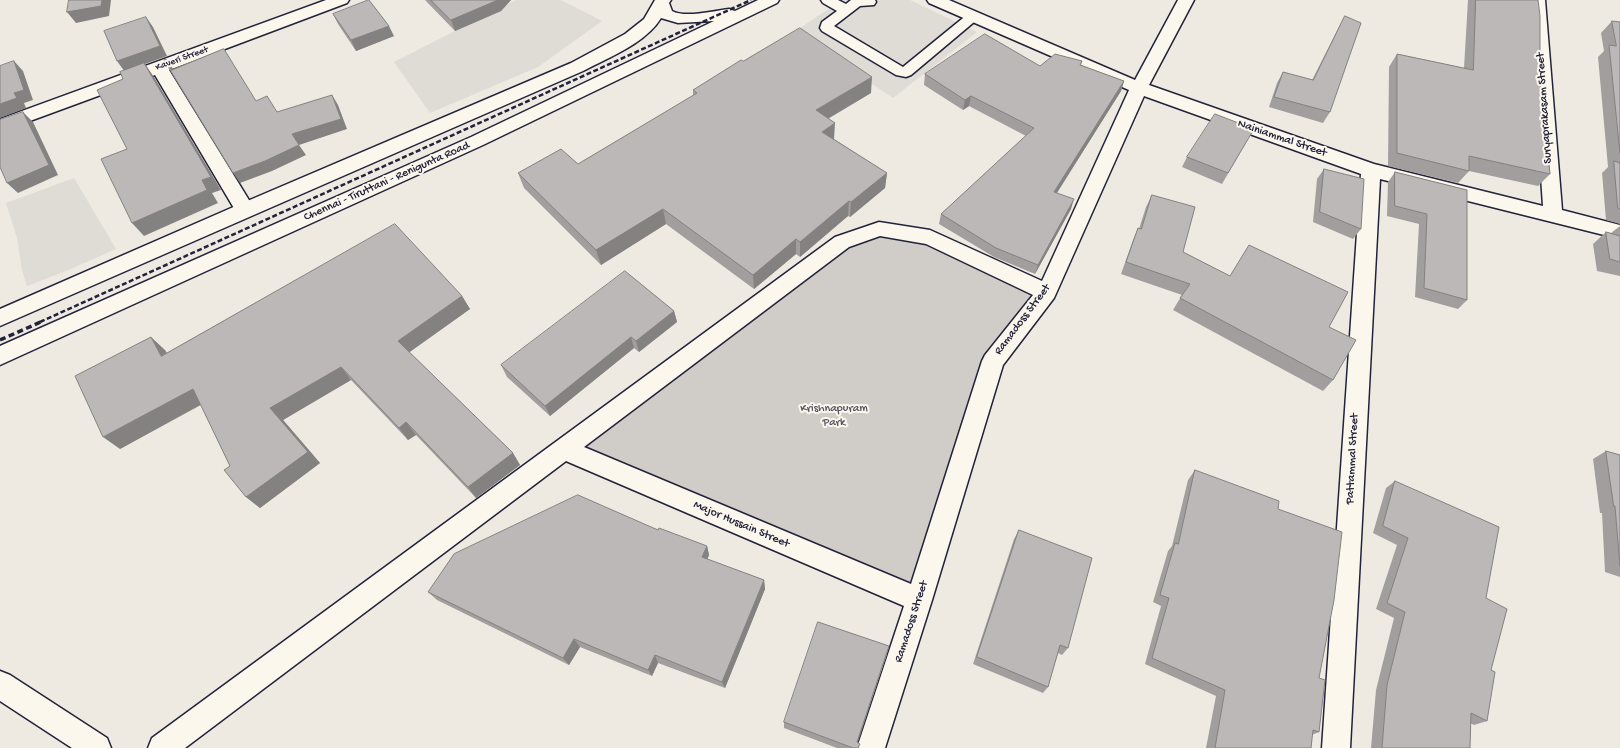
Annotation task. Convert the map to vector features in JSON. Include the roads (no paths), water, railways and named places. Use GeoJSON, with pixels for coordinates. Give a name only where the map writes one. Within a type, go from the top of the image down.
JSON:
{"type":"FeatureCollection","features":[{"type":"Feature","properties":{"kind":"main road","name":"Kaveri Street"},"geometry":{"type":"LineString","coordinates":[[0,126],[341,0]]}},
{"type":"Feature","properties":{"kind":"main road","name":"Chennai - Tiruttani - Renigunta Road"},"geometry":{"type":"LineString","coordinates":[[0,356],[477,141],[771,0]]}},
{"type":"Feature","properties":{"kind":"main road","name":"Nainiammal Street"},"geometry":{"type":"LineString","coordinates":[[935,0],[1139,88],[1371,170],[1620,232]]}},
{"type":"Feature","properties":{"kind":"main road","name":"Ramadoss Street"},"geometry":{"type":"LineString","coordinates":[[871,748],[919,600],[993,361],[1047,292],[1139,88],[1186,0]]}},
{"type":"Feature","properties":{"kind":"main road","name":"Suryaprakasam Street"},"geometry":{"type":"LineString","coordinates":[[1537,0],[1553,216]]}},
{"type":"Feature","properties":{"kind":"main road"},"geometry":{"type":"LineString","coordinates":[[662,1],[666,14],[673,18],[682,19],[744,12]]}},
{"type":"Feature","properties":{"kind":"main road"},"geometry":{"type":"LineString","coordinates":[[0,318],[245,210],[577,67],[632,38],[650,22],[662,1]]}},
{"type":"Feature","properties":{"kind":"main road"},"geometry":{"type":"LineString","coordinates":[[159,67],[245,210]]}},
{"type":"Feature","properties":{"kind":"main road","name":"Pattammal Street"},"geometry":{"type":"LineString","coordinates":[[1336,748],[1371,170]]}},
{"type":"Feature","properties":{"kind":"main road"},"geometry":{"type":"LineString","coordinates":[[162,748],[842,242],[879,229],[930,237],[1047,292]]}},
{"type":"Feature","properties":{"kind":"main road","name":"Major Hussain Street"},"geometry":{"type":"LineString","coordinates":[[564,449],[919,600]]}},
{"type":"Feature","properties":{"kind":"main road"},"geometry":{"type":"LineString","coordinates":[[0,685],[97,748]]}},
{"type":"Feature","properties":{"kind":"lane"},"geometry":{"type":"LineString","coordinates":[[828,0],[846,10]]}},
{"type":"Feature","properties":{"kind":"lane"},"geometry":{"type":"LineString","coordinates":[[869,2],[857,2],[827,25],[827,28],[901,72],[906,72],[973,17]]}},
{"type":"Feature","properties":{"kind":"railway"},"geometry":{"type":"LineString","coordinates":[[40,322],[751,0]]}},
{"type":"Feature","properties":{"kind":"railway"},"geometry":{"type":"LineString","coordinates":[[0,340],[43,321]]}},
{"type":"Feature","properties":{"kind":"park label","name":"Krishnapuram Park"},"geometry":{"type":"Point","coordinates":[834,416]}}]}
